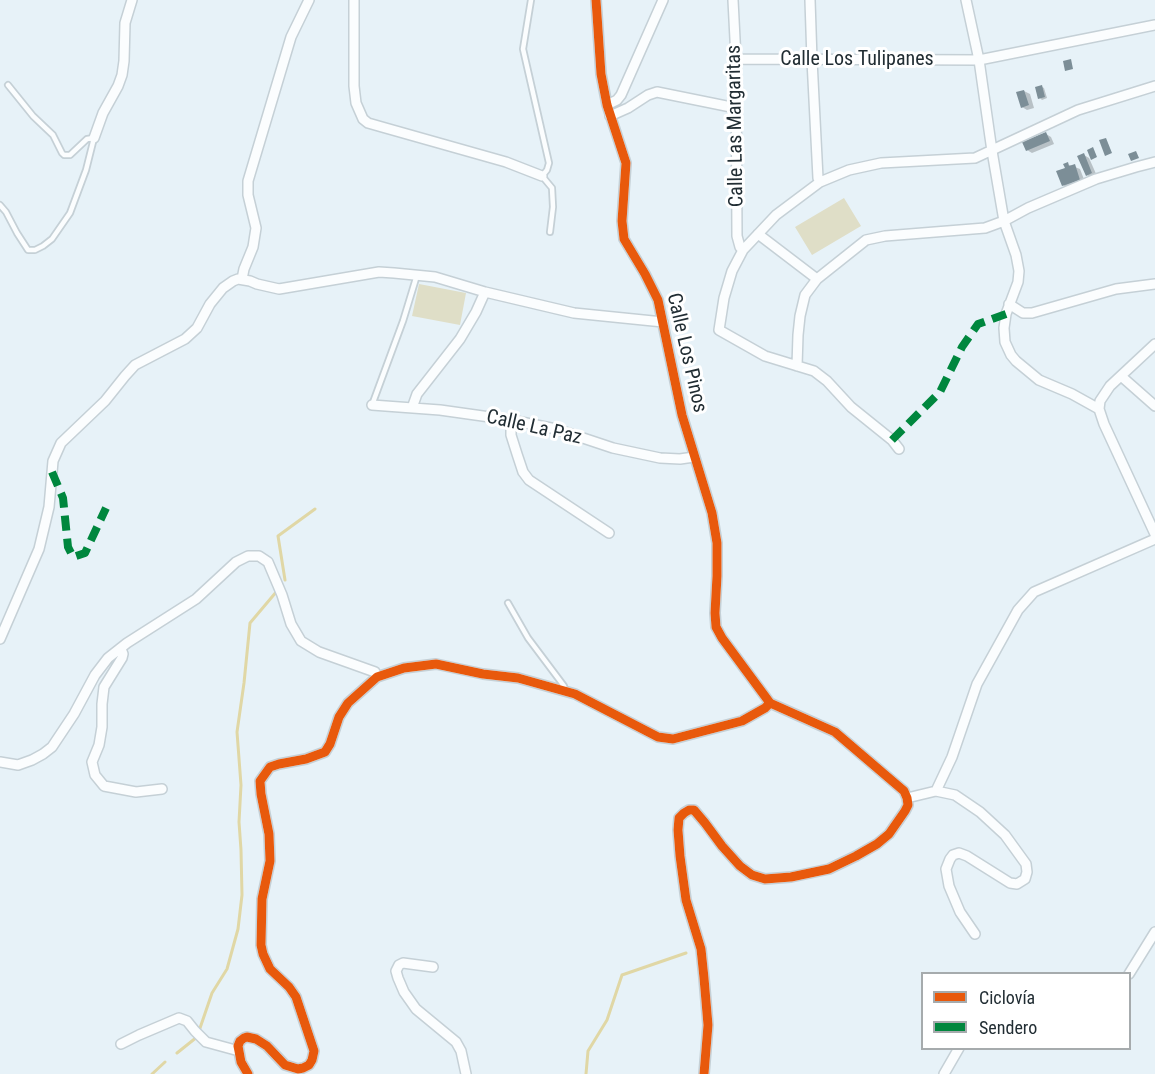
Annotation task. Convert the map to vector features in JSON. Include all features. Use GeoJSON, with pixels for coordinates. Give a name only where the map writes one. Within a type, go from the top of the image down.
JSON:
{"type":"FeatureCollection","features":[{"type":"Feature","properties":{"kind":"street"},"geometry":{"type":"LineString","coordinates":[[94,138],[103,113],[122,75],[125,23],[132,0]]}},
{"type":"Feature","properties":{"kind":"street"},"geometry":{"type":"LineString","coordinates":[[242,279],[253,247],[256,228],[248,195],[248,181],[291,37],[309,0]]}},
{"type":"Feature","properties":{"kind":"street"},"geometry":{"type":"LineString","coordinates":[[354,0],[354,86],[356,103],[363,119],[368,123],[506,162],[542,176]]}},
{"type":"Feature","properties":{"kind":"street","name":"Calle Los Pinos"},"geometry":{"type":"LineString","coordinates":[[596,0],[601,74],[610,116],[626,163],[622,221],[624,239],[658,300],[682,415],[712,513],[717,543],[714,612],[717,627],[722,638],[770,703]]}},
{"type":"Feature","properties":{"kind":"street"},"geometry":{"type":"LineString","coordinates":[[607,105],[617,100],[621,94],[663,0]]}},
{"type":"Feature","properties":{"kind":"street","name":"Calle Las Margaritas"},"geometry":{"type":"LineString","coordinates":[[733,0],[736,59],[737,236],[743,250]]}},
{"type":"Feature","properties":{"kind":"street"},"geometry":{"type":"LineString","coordinates":[[810,0],[820,182]]}},
{"type":"Feature","properties":{"kind":"street"},"geometry":{"type":"LineString","coordinates":[[966,0],[979,60],[1004,221],[1019,270],[1018,282],[1006,314],[1005,342],[1016,361],[1039,380],[1099,409]]}},
{"type":"Feature","properties":{"kind":"street","name":"Calle Los Tulipanes"},"geometry":{"type":"LineString","coordinates":[[736,59],[979,60],[1155,25]]}},
{"type":"Feature","properties":{"kind":"street"},"geometry":{"type":"LineString","coordinates":[[899,449],[892,440],[851,407],[827,381],[814,371],[765,356],[719,330],[724,298],[732,271],[743,250],[776,215],[820,182],[849,170],[881,163],[975,158],[1078,110],[1155,86]]}},
{"type":"Feature","properties":{"kind":"street"},"geometry":{"type":"LineString","coordinates":[[610,116],[657,92],[736,108]]}},
{"type":"Feature","properties":{"kind":"street"},"geometry":{"type":"LineString","coordinates":[[798,366],[798,334],[805,295],[817,279],[866,240],[885,236],[985,228],[1096,179],[1155,162]]}},
{"type":"Feature","properties":{"kind":"street"},"geometry":{"type":"LineString","coordinates":[[758,234],[817,279]]}},
{"type":"Feature","properties":{"kind":"street"},"geometry":{"type":"LineString","coordinates":[[0,639],[39,549],[49,507],[53,461],[61,443],[105,401],[135,365],[185,339],[197,328],[210,304],[223,288],[233,281],[242,279],[279,289],[379,272],[417,275],[435,277],[485,292],[574,313],[663,322]]}},
{"type":"Feature","properties":{"kind":"street"},"geometry":{"type":"LineString","coordinates":[[1010,304],[1023,313],[1032,313],[1116,289],[1155,284]]}},
{"type":"Feature","properties":{"kind":"street"},"geometry":{"type":"LineString","coordinates":[[412,408],[417,394],[460,339],[485,292]]}},
{"type":"Feature","properties":{"kind":"street"},"geometry":{"type":"LineString","coordinates":[[1155,344],[1110,387],[1100,401],[1099,409],[1155,534]]}},
{"type":"Feature","properties":{"kind":"street"},"geometry":{"type":"LineString","coordinates":[[1121,376],[1155,406]]}},
{"type":"Feature","properties":{"kind":"street","name":"Calle La Paz"},"geometry":{"type":"LineString","coordinates":[[372,405],[440,410],[511,420],[556,429],[613,448],[660,458],[694,457]]}},
{"type":"Feature","properties":{"kind":"street"},"geometry":{"type":"LineString","coordinates":[[511,420],[511,435],[529,480],[609,533]]}},
{"type":"Feature","properties":{"kind":"street"},"geometry":{"type":"LineString","coordinates":[[936,791],[952,757],[977,684],[1018,609],[1034,592],[1155,539]]}},
{"type":"Feature","properties":{"kind":"street"},"geometry":{"type":"LineString","coordinates":[[0,762],[18,765],[32,760],[52,747],[74,714],[95,675],[108,658],[127,643],[196,599],[236,561],[248,556],[259,556],[268,562],[291,624],[301,641],[319,652],[375,672],[377,677]]}},
{"type":"Feature","properties":{"kind":"street"},"geometry":{"type":"LineString","coordinates":[[121,649],[122,658],[104,687],[102,727],[92,762],[95,775],[104,786],[136,792],[162,789]]}},
{"type":"Feature","properties":{"kind":"street"},"geometry":{"type":"LineString","coordinates":[[248,1074],[241,1062],[238,1046],[244,1038],[256,1039],[267,1046],[285,1065],[298,1069],[309,1065],[314,1051],[296,998],[289,987],[270,969],[263,954],[262,899],[270,861],[269,834],[260,781],[270,767],[325,752],[339,717],[348,703],[377,677],[404,668],[436,664],[483,674],[518,678],[576,694],[658,737],[673,739],[742,720],[770,703],[835,732],[904,791],[908,805],[905,811],[889,834],[877,844],[829,869],[791,877],[765,879],[752,875],[740,866],[722,846],[694,810],[689,810],[679,818],[680,856],[686,900],[701,949],[704,978],[708,1025],[704,1074]]}},
{"type":"Feature","properties":{"kind":"street"},"geometry":{"type":"LineString","coordinates":[[907,798],[936,791],[955,795],[980,812],[1005,835],[1026,864],[1025,879],[1017,884],[1010,883],[959,853],[950,859],[946,869],[949,886],[960,912],[975,934]]}},
{"type":"Feature","properties":{"kind":"street"},"geometry":{"type":"LineString","coordinates":[[1130,972],[1155,932]]}},
{"type":"Feature","properties":{"kind":"street"},"geometry":{"type":"LineString","coordinates":[[433,967],[403,963],[396,970],[404,992],[416,1009],[456,1042],[461,1051],[465,1074]]}},
{"type":"Feature","properties":{"kind":"street"},"geometry":{"type":"LineString","coordinates":[[120,1044],[179,1018],[187,1021],[207,1042],[239,1051]]}},
{"type":"Feature","properties":{"kind":"street"},"geometry":{"type":"LineString","coordinates":[[944,1074],[958,1050]]}},
{"type":"Feature","properties":{"kind":"lane"},"geometry":{"type":"LineString","coordinates":[[531,0],[523,49],[549,163],[542,176],[552,188],[553,207],[550,232]]}},
{"type":"Feature","properties":{"kind":"lane"},"geometry":{"type":"LineString","coordinates":[[0,205],[28,250],[36,250],[43,246],[52,238],[70,213],[86,170],[94,138],[87,139],[70,155],[64,155],[53,135],[33,116],[8,85]]}},
{"type":"Feature","properties":{"kind":"lane"},"geometry":{"type":"LineString","coordinates":[[372,405],[403,321],[417,275]]}},
{"type":"Feature","properties":{"kind":"lane"},"geometry":{"type":"LineString","coordinates":[[507,603],[528,638],[564,686],[564,691]]}},
{"type":"Feature","properties":{"kind":"green space"},"geometry":{"type":"Polygon","coordinates":[[[844,198],[861,226],[812,255],[795,227],[844,198]]]}},
{"type":"Feature","properties":{"kind":"green space"},"geometry":{"type":"Polygon","coordinates":[[[419,284],[466,293],[460,325],[412,316],[419,284]]]}},
{"type":"Feature","properties":{"kind":"building"},"geometry":{"type":"Polygon","coordinates":[[[1071,59],[1073,69],[1065,71],[1063,61],[1071,59]]]}},
{"type":"Feature","properties":{"kind":"building"},"geometry":{"type":"Polygon","coordinates":[[[1042,85],[1045,97],[1038,99],[1035,87],[1042,85]]]}},
{"type":"Feature","properties":{"kind":"building"},"geometry":{"type":"Polygon","coordinates":[[[1024,90],[1029,105],[1021,108],[1016,92],[1024,90]]]}},
{"type":"Feature","properties":{"kind":"building"},"geometry":{"type":"Polygon","coordinates":[[[1046,132],[1050,141],[1026,151],[1022,142],[1046,132]]]}},
{"type":"Feature","properties":{"kind":"building"},"geometry":{"type":"Polygon","coordinates":[[[1106,138],[1112,153],[1105,156],[1099,140],[1106,138]]]}},
{"type":"Feature","properties":{"kind":"building"},"geometry":{"type":"Polygon","coordinates":[[[1093,147],[1097,157],[1091,160],[1087,150],[1093,147]]]}},
{"type":"Feature","properties":{"kind":"building"},"geometry":{"type":"Polygon","coordinates":[[[1136,151],[1139,158],[1131,161],[1128,154],[1136,151]]]}},
{"type":"Feature","properties":{"kind":"building"},"geometry":{"type":"Polygon","coordinates":[[[1084,153],[1092,173],[1086,176],[1077,156],[1084,153]]]}},
{"type":"Feature","properties":{"kind":"building"},"geometry":{"type":"Polygon","coordinates":[[[1068,162],[1069,166],[1075,164],[1080,180],[1062,186],[1056,171],[1065,168],[1063,164],[1068,162]]]}},
{"type":"Feature","properties":{"kind":"waterway"},"geometry":{"type":"LineString","coordinates":[[285,580],[278,536],[315,509]]}},
{"type":"Feature","properties":{"kind":"waterway"},"geometry":{"type":"LineString","coordinates":[[199,1031],[212,993],[227,969],[238,929],[242,895],[239,822],[241,785],[237,732],[250,623],[277,591]]}},
{"type":"Feature","properties":{"kind":"waterway"},"geometry":{"type":"LineString","coordinates":[[586,1074],[588,1051],[607,1020],[622,975],[686,953]]}},
{"type":"Feature","properties":{"kind":"waterway"},"geometry":{"type":"LineString","coordinates":[[177,1053],[197,1037]]}},
{"type":"Feature","properties":{"kind":"waterway"},"geometry":{"type":"LineString","coordinates":[[152,1074],[165,1062]]}},
{"type":"Feature","properties":{"kind":"marked path"},"geometry":{"type":"LineString","coordinates":[[892,440],[940,392],[962,347],[978,324],[1006,314]]}},
{"type":"Feature","properties":{"kind":"marked path"},"geometry":{"type":"LineString","coordinates":[[52,472],[63,498],[68,547],[73,557],[85,553],[106,508]]}},
{"type":"Feature","properties":{"kind":"cycle path"},"geometry":{"type":"LineString","coordinates":[[596,0],[601,74],[607,105],[626,163],[622,221],[624,239],[658,300],[682,415],[712,513],[717,543],[716,627],[770,703],[835,732],[904,791],[908,805],[889,834],[856,856],[829,869],[791,877],[765,879],[752,875],[740,866],[694,810],[689,810],[679,818],[680,856],[686,900],[701,949],[704,978],[708,1025],[704,1074]]}},
{"type":"Feature","properties":{"kind":"cycle path"},"geometry":{"type":"LineString","coordinates":[[248,1074],[241,1062],[238,1046],[244,1038],[256,1039],[267,1046],[285,1065],[298,1069],[309,1065],[314,1051],[296,997],[270,969],[261,945],[262,899],[270,861],[269,834],[260,781],[270,767],[325,752],[339,717],[348,703],[377,677],[404,668],[436,664],[483,674],[518,678],[575,694],[658,737],[673,739],[742,721],[770,703]]}}]}
